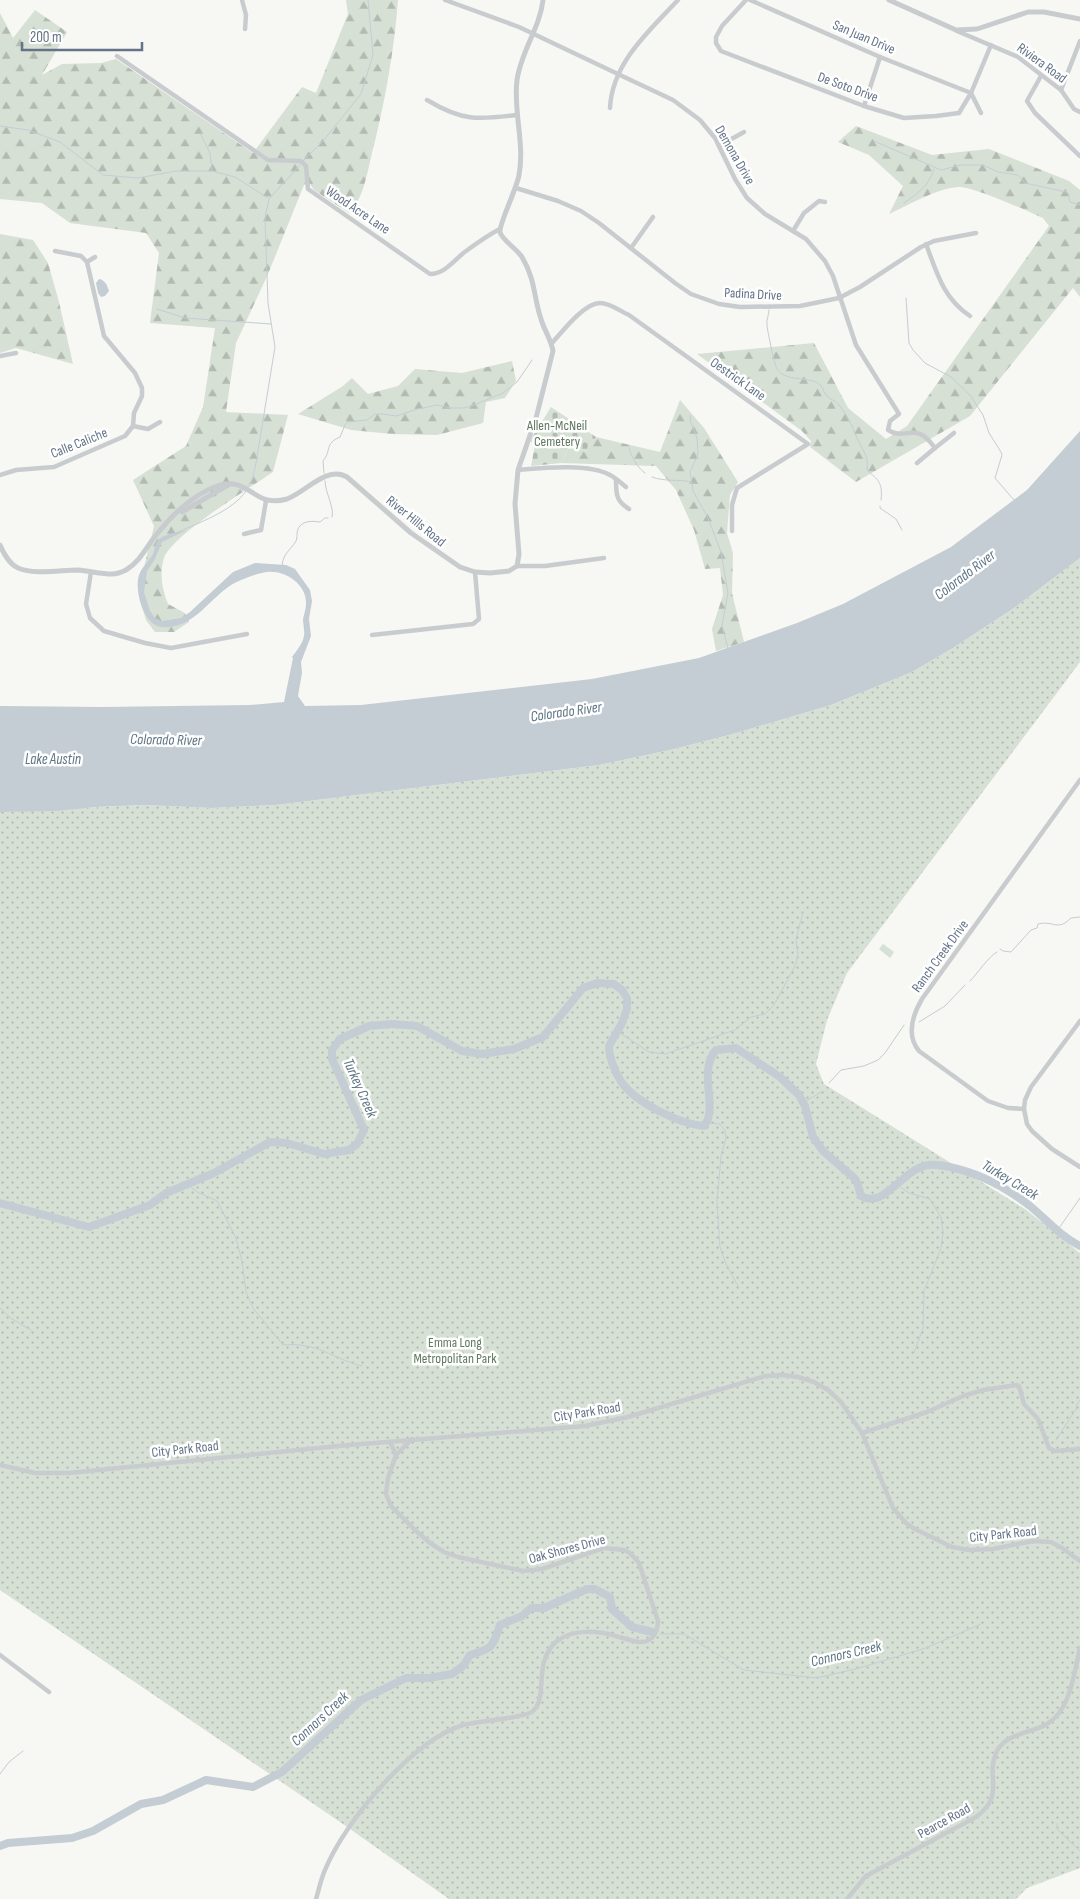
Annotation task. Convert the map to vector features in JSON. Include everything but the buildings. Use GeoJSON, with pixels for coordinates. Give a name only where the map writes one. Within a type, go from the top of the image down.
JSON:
{"type":"FeatureCollection","features":[{"type":"Feature","properties":{"kind":"street"},"geometry":{"type":"LineString","coordinates":[[242,0],[246,15],[245,29]]}},
{"type":"Feature","properties":{"kind":"street","name":"Demona Drive"},"geometry":{"type":"LineString","coordinates":[[445,0],[533,34],[620,74],[683,106],[707,128],[720,146],[734,179],[747,198],[764,214],[814,246],[825,260],[833,276],[856,345],[899,414],[890,422],[888,430],[894,434],[918,432],[927,437],[935,448]]}},
{"type":"Feature","properties":{"kind":"street"},"geometry":{"type":"LineString","coordinates":[[517,566],[519,554],[515,504],[518,470],[536,418],[552,358],[552,343],[542,321],[534,282],[529,268],[516,248],[503,238],[500,229],[516,188],[520,161],[517,79],[524,54],[541,14],[543,0]]}},
{"type":"Feature","properties":{"kind":"street"},"geometry":{"type":"LineString","coordinates":[[610,108],[611,97],[632,50],[678,0]]}},
{"type":"Feature","properties":{"kind":"street","name":"De Soto Drive"},"geometry":{"type":"LineString","coordinates":[[746,0],[719,32],[716,43],[721,50],[864,106],[904,118],[959,113],[971,93],[991,45]]}},
{"type":"Feature","properties":{"kind":"street","name":"San Juan Drive"},"geometry":{"type":"LineString","coordinates":[[750,0],[880,57],[971,93]]}},
{"type":"Feature","properties":{"kind":"street"},"geometry":{"type":"LineString","coordinates":[[889,0],[956,30],[977,29],[1028,12],[1044,12],[1080,19]]}},
{"type":"Feature","properties":{"kind":"street","name":"Riviera Road"},"geometry":{"type":"LineString","coordinates":[[956,30],[1018,57],[1061,90],[1074,109],[1080,112]]}},
{"type":"Feature","properties":{"kind":"street"},"geometry":{"type":"LineString","coordinates":[[1061,90],[1080,41]]}},
{"type":"Feature","properties":{"kind":"street","name":"Wood Acre Lane"},"geometry":{"type":"LineString","coordinates":[[116,56],[268,160],[301,161],[306,166],[308,188],[430,274],[437,274],[465,252],[500,229]]}},
{"type":"Feature","properties":{"kind":"street"},"geometry":{"type":"LineString","coordinates":[[864,106],[880,57]]}},
{"type":"Feature","properties":{"kind":"street"},"geometry":{"type":"LineString","coordinates":[[1041,76],[1028,101],[1036,113],[1080,156]]}},
{"type":"Feature","properties":{"kind":"street"},"geometry":{"type":"LineString","coordinates":[[971,93],[981,113]]}},
{"type":"Feature","properties":{"kind":"street"},"geometry":{"type":"LineString","coordinates":[[427,100],[465,118],[482,119],[517,115]]}},
{"type":"Feature","properties":{"kind":"street"},"geometry":{"type":"LineString","coordinates":[[720,146],[744,132]]}},
{"type":"Feature","properties":{"kind":"street","name":"Padina Drive"},"geometry":{"type":"LineString","coordinates":[[516,188],[558,201],[581,211],[682,288],[699,297],[719,304],[740,307],[800,306],[839,298],[860,288],[914,250],[926,244],[976,233]]}},
{"type":"Feature","properties":{"kind":"street"},"geometry":{"type":"LineString","coordinates":[[793,231],[808,209],[819,201],[825,202]]}},
{"type":"Feature","properties":{"kind":"street"},"geometry":{"type":"LineString","coordinates":[[630,248],[654,217]]}},
{"type":"Feature","properties":{"kind":"street"},"geometry":{"type":"LineString","coordinates":[[926,244],[948,296],[970,316]]}},
{"type":"Feature","properties":{"kind":"street"},"geometry":{"type":"LineString","coordinates":[[55,251],[81,256],[87,262],[104,336],[135,373],[142,388],[142,396],[134,412],[133,426],[148,429],[160,422]]}},
{"type":"Feature","properties":{"kind":"street"},"geometry":{"type":"LineString","coordinates":[[87,262],[95,257]]}},
{"type":"Feature","properties":{"kind":"street","name":"Oestrick Lane"},"geometry":{"type":"LineString","coordinates":[[552,343],[583,310],[598,303],[613,307],[643,325],[808,444],[737,488],[732,506],[732,531]]}},
{"type":"Feature","properties":{"kind":"street"},"geometry":{"type":"LineString","coordinates":[[0,356],[16,353]]}},
{"type":"Feature","properties":{"kind":"street","name":"Calle Caliche"},"geometry":{"type":"LineString","coordinates":[[0,475],[16,470],[40,469],[61,464],[125,436],[133,426]]}},
{"type":"Feature","properties":{"kind":"street"},"geometry":{"type":"LineString","coordinates":[[917,463],[954,433]]}},
{"type":"Feature","properties":{"kind":"street"},"geometry":{"type":"LineString","coordinates":[[518,470],[554,466],[582,469],[610,474],[626,487]]}},
{"type":"Feature","properties":{"kind":"street","name":"River Hills Road"},"geometry":{"type":"LineString","coordinates":[[266,500],[277,502],[293,497],[328,474],[333,473],[344,475],[426,545],[465,570],[501,572],[517,566],[545,566],[604,558]]}},
{"type":"Feature","properties":{"kind":"street"},"geometry":{"type":"LineString","coordinates":[[616,480],[616,493],[621,504],[629,509]]}},
{"type":"Feature","properties":{"kind":"street"},"geometry":{"type":"LineString","coordinates":[[0,545],[10,562],[22,570],[115,574],[124,572],[138,560],[160,530],[175,516],[230,484],[244,487],[266,500],[262,530],[244,534]]}},
{"type":"Feature","properties":{"kind":"street"},"geometry":{"type":"LineString","coordinates":[[91,572],[86,604],[90,618],[104,631],[145,643],[171,648],[247,634]]}},
{"type":"Feature","properties":{"kind":"street"},"geometry":{"type":"LineString","coordinates":[[372,635],[473,624],[479,619],[474,572]]}},
{"type":"Feature","properties":{"kind":"street","name":"Ranch Creek Drive"},"geometry":{"type":"LineString","coordinates":[[1024,1109],[1008,1108],[988,1101],[919,1051],[913,1044],[911,1036],[912,1024],[916,1009],[922,999],[1080,780]]}},
{"type":"Feature","properties":{"kind":"street"},"geometry":{"type":"LineString","coordinates":[[1080,1022],[1032,1087],[1025,1100],[1024,1109],[1027,1124],[1032,1131],[1052,1149],[1080,1167]]}},
{"type":"Feature","properties":{"kind":"street","name":"City Park Road"},"geometry":{"type":"LineString","coordinates":[[0,1465],[30,1472],[62,1474],[412,1439],[600,1424],[628,1418],[744,1382],[774,1375],[798,1377],[822,1386],[841,1402],[862,1433],[893,1508],[907,1524],[952,1547],[969,1550],[992,1549],[1033,1541],[1051,1542],[1080,1562]]}},
{"type":"Feature","properties":{"kind":"street"},"geometry":{"type":"LineString","coordinates":[[862,1433],[928,1412],[963,1396],[984,1390],[1017,1385],[1019,1386],[1024,1404],[1038,1419],[1045,1443],[1049,1448],[1055,1451],[1080,1449]]}},
{"type":"Feature","properties":{"kind":"street","name":"Oak Shores Drive"},"geometry":{"type":"LineString","coordinates":[[316,1899],[325,1870],[350,1826],[379,1790],[426,1744],[444,1733],[463,1726],[481,1721],[527,1714],[535,1710],[539,1699],[544,1659],[553,1646],[564,1637],[578,1633],[596,1632],[636,1642],[644,1642],[652,1638],[658,1627],[658,1621],[639,1563],[624,1550],[604,1548],[542,1569],[522,1571],[458,1557],[437,1548],[416,1531],[391,1506],[386,1498],[388,1478],[396,1455],[412,1439]]}},
{"type":"Feature","properties":{"kind":"street"},"geometry":{"type":"LineString","coordinates":[[390,1442],[396,1455]]}},
{"type":"Feature","properties":{"kind":"street","name":"Pearce Road"},"geometry":{"type":"LineString","coordinates":[[847,1899],[866,1876],[986,1810],[994,1789],[993,1768],[997,1751],[1004,1743],[1014,1737],[1048,1724],[1060,1710],[1068,1695],[1080,1648]]}},
{"type":"Feature","properties":{"kind":"street"},"geometry":{"type":"LineString","coordinates":[[0,1655],[48,1692]]}},
{"type":"Feature","properties":{"kind":"green space"},"geometry":{"type":"Polygon","coordinates":[[[346,0],[398,0],[388,77],[364,185],[358,200],[349,213],[314,190],[310,184],[304,185],[268,274],[236,343],[226,412],[288,415],[273,472],[196,525],[170,548],[164,558],[162,570],[164,593],[168,604],[185,613],[189,622],[174,632],[155,632],[146,620],[141,603],[142,576],[154,526],[133,480],[186,446],[203,407],[215,328],[150,323],[159,253],[146,233],[70,223],[42,203],[0,199],[0,13],[13,38],[35,10],[67,32],[42,75],[62,64],[101,63],[116,59],[253,153],[302,87],[316,93],[348,14],[346,0]]]}},
{"type":"Feature","properties":{"kind":"green space"},"geometry":{"type":"Polygon","coordinates":[[[856,126],[932,155],[989,149],[1069,181],[1080,190],[1080,297],[1073,288],[970,416],[856,482],[810,447],[811,441],[802,431],[697,354],[814,343],[848,408],[886,439],[907,426],[1049,226],[1043,218],[999,199],[964,187],[939,191],[889,214],[903,186],[869,155],[838,142],[856,126]]]}},
{"type":"Feature","properties":{"kind":"green space"},"geometry":{"type":"Polygon","coordinates":[[[0,234],[33,240],[48,263],[73,364],[16,348],[0,353],[0,234]]]}},
{"type":"Feature","properties":{"kind":"green space"},"geometry":{"type":"Polygon","coordinates":[[[512,361],[516,381],[505,398],[486,402],[483,423],[437,435],[392,434],[351,430],[298,414],[343,386],[352,378],[368,394],[398,386],[415,369],[462,373],[512,361]]]}},
{"type":"Feature","properties":{"kind":"green space"},"geometry":{"type":"Polygon","coordinates":[[[680,400],[704,428],[738,482],[730,495],[727,533],[733,553],[732,593],[744,642],[716,651],[712,629],[723,595],[720,568],[705,569],[694,530],[676,490],[656,466],[561,463],[571,444],[585,452],[596,437],[660,452],[680,400]]]}},
{"type":"Feature","properties":{"kind":"green space","name":"Allen-McNeil Cemetery"},"geometry":{"type":"Polygon","coordinates":[[[551,407],[596,437],[585,452],[571,444],[561,463],[531,466],[535,445],[530,441],[551,407]]]}},
{"type":"Feature","properties":{"kind":"green space","name":"Emma Long Metropolitan Park"},"geometry":{"type":"Polygon","coordinates":[[[1080,558],[1080,662],[847,973],[827,1020],[816,1064],[824,1084],[1025,1209],[1080,1253],[1080,1868],[1027,1888],[1016,1899],[449,1899],[343,1824],[0,1590],[0,812],[144,805],[211,808],[276,805],[599,765],[670,750],[733,734],[831,705],[912,672],[1014,608],[1080,558]]]}},
{"type":"Feature","properties":{"kind":"green space"},"geometry":{"type":"Polygon","coordinates":[[[883,944],[894,952],[890,958],[879,949],[883,944]]]}},
{"type":"Feature","properties":{"kind":"water"},"geometry":{"type":"Polygon","coordinates":[[[99,279],[106,283],[109,291],[105,296],[101,297],[96,283],[99,279]]]}},
{"type":"Feature","properties":{"kind":"water","name":"Lake Austin"},"geometry":{"type":"Polygon","coordinates":[[[1080,431],[1080,558],[1014,608],[953,648],[912,672],[831,705],[733,734],[599,765],[276,805],[211,808],[144,805],[55,811],[0,812],[0,706],[250,705],[284,702],[292,657],[301,645],[304,637],[303,619],[306,604],[303,590],[294,580],[281,573],[261,573],[231,585],[204,609],[185,622],[174,626],[162,627],[156,625],[150,621],[142,608],[138,593],[138,580],[142,569],[153,554],[157,541],[168,535],[187,530],[162,542],[155,559],[147,571],[144,592],[150,611],[155,618],[162,621],[181,618],[233,572],[255,563],[286,565],[295,569],[310,590],[312,601],[309,619],[311,636],[301,662],[302,673],[298,696],[305,706],[361,705],[592,679],[699,658],[797,623],[843,604],[951,547],[1027,490],[1080,431]]]}},
{"type":"Feature","properties":{"kind":"waterway"},"geometry":{"type":"LineString","coordinates":[[304,160],[323,141],[361,94],[373,55],[368,0]]}},
{"type":"Feature","properties":{"kind":"waterway"},"geometry":{"type":"LineString","coordinates":[[0,126],[28,130],[60,142],[103,175],[138,178],[176,171],[212,171],[235,177],[268,198]]}},
{"type":"Feature","properties":{"kind":"waterway"},"geometry":{"type":"LineString","coordinates":[[200,133],[210,153],[212,171]]}},
{"type":"Feature","properties":{"kind":"waterway"},"geometry":{"type":"LineString","coordinates":[[874,141],[941,170],[961,165],[983,165],[998,172],[1018,175],[1025,183],[1066,192],[1070,202],[1080,205]]}},
{"type":"Feature","properties":{"kind":"waterway"},"geometry":{"type":"LineString","coordinates":[[248,486],[252,480],[256,463],[275,347],[268,303],[265,218],[269,199],[300,165]]}},
{"type":"Feature","properties":{"kind":"waterway"},"geometry":{"type":"LineString","coordinates":[[904,203],[926,185],[934,169]]}},
{"type":"Feature","properties":{"kind":"waterway"},"geometry":{"type":"LineString","coordinates":[[906,298],[909,343],[925,363],[951,377],[970,395],[983,415],[989,433],[1002,455],[995,478],[1014,500]]}},
{"type":"Feature","properties":{"kind":"waterway"},"geometry":{"type":"LineString","coordinates":[[157,309],[185,318],[271,324]]}},
{"type":"Feature","properties":{"kind":"waterway"},"geometry":{"type":"LineString","coordinates":[[769,310],[767,328],[777,369],[784,375],[818,383],[827,396],[839,405],[850,421],[865,453],[867,470],[877,479],[880,485],[881,500]]}},
{"type":"Feature","properties":{"kind":"waterway"},"geometry":{"type":"LineString","coordinates":[[324,473],[323,461],[330,445],[340,437],[348,422],[367,420],[375,414],[396,416],[437,405],[451,408],[464,408],[474,405],[503,393],[517,382],[532,360]]}},
{"type":"Feature","properties":{"kind":"waterway"},"geometry":{"type":"LineString","coordinates":[[690,416],[697,438],[698,454],[690,472],[693,491],[708,518],[721,552],[728,593],[722,625],[728,649]]}},
{"type":"Feature","properties":{"kind":"waterway"},"geometry":{"type":"LineString","coordinates":[[629,448],[635,462],[645,473]]}},
{"type":"Feature","properties":{"kind":"waterway"},"geometry":{"type":"LineString","coordinates":[[652,477],[692,482]]}},
{"type":"Feature","properties":{"kind":"waterway"},"geometry":{"type":"LineString","coordinates":[[325,481],[333,514],[332,517]]}},
{"type":"Feature","properties":{"kind":"waterway"},"geometry":{"type":"LineString","coordinates":[[174,534],[223,511],[246,491]]}},
{"type":"Feature","properties":{"kind":"waterway"},"geometry":{"type":"LineString","coordinates":[[880,506],[880,508],[896,519],[902,530]]}},
{"type":"Feature","properties":{"kind":"waterway"},"geometry":{"type":"LineString","coordinates":[[282,565],[286,554],[296,541],[297,530],[300,526],[311,521],[320,522],[328,518]]}},
{"type":"Feature","properties":{"kind":"waterway"},"geometry":{"type":"LineString","coordinates":[[617,1031],[649,1052],[665,1054],[735,1030],[751,1017],[765,1014],[774,1005],[796,964],[798,955],[796,939],[803,912]]}},
{"type":"Feature","properties":{"kind":"waterway"},"geometry":{"type":"LineString","coordinates":[[1000,949],[1011,952],[1031,930],[1037,928],[1038,924],[1059,925],[1071,918],[1080,917]]}},
{"type":"Feature","properties":{"kind":"waterway"},"geometry":{"type":"LineString","coordinates":[[970,981],[997,952]]}},
{"type":"Feature","properties":{"kind":"waterway","name":"Turkey Creek"},"geometry":{"type":"LineString","coordinates":[[0,1203],[89,1227],[150,1205],[166,1193],[214,1173],[270,1142],[287,1143],[324,1154],[349,1150],[357,1144],[364,1130],[332,1059],[332,1050],[340,1039],[369,1026],[393,1024],[417,1026],[462,1051],[482,1054],[514,1049],[543,1037],[583,988],[597,983],[614,984],[622,990],[627,998],[627,1009],[622,1023],[609,1046],[611,1060],[617,1075],[629,1091],[659,1111],[671,1117],[704,1126],[710,1110],[708,1068],[711,1059],[716,1050],[736,1048],[780,1077],[799,1095],[805,1106],[813,1137],[823,1151],[853,1177],[857,1182],[861,1196],[870,1199],[879,1197],[915,1170],[926,1166],[949,1167],[974,1174],[1009,1191],[1030,1206],[1054,1228],[1080,1246]]}},
{"type":"Feature","properties":{"kind":"waterway"},"geometry":{"type":"LineString","coordinates":[[919,1022],[945,1006],[965,985]]}},
{"type":"Feature","properties":{"kind":"waterway"},"geometry":{"type":"LineString","coordinates":[[829,1083],[841,1070],[864,1066],[878,1060],[904,1025]]}},
{"type":"Feature","properties":{"kind":"waterway"},"geometry":{"type":"LineString","coordinates":[[803,1103],[821,1092]]}},
{"type":"Feature","properties":{"kind":"waterway"},"geometry":{"type":"LineString","coordinates":[[707,1123],[720,1124],[725,1131],[726,1138],[721,1156],[717,1202],[720,1247],[726,1264],[739,1288]]}},
{"type":"Feature","properties":{"kind":"waterway"},"geometry":{"type":"LineString","coordinates":[[896,1184],[909,1193],[930,1199],[941,1217],[943,1233],[941,1248],[924,1291],[923,1328],[914,1353]]}},
{"type":"Feature","properties":{"kind":"waterway"},"geometry":{"type":"LineString","coordinates":[[188,1185],[197,1192],[217,1201],[236,1238],[242,1261],[246,1292],[253,1308],[283,1345],[315,1348],[362,1366]]}},
{"type":"Feature","properties":{"kind":"waterway"},"geometry":{"type":"LineString","coordinates":[[1057,1231],[1080,1198]]}},
{"type":"Feature","properties":{"kind":"waterway"},"geometry":{"type":"LineString","coordinates":[[0,1308],[12,1319],[31,1330]]}},
{"type":"Feature","properties":{"kind":"waterway"},"geometry":{"type":"LineString","coordinates":[[1056,1440],[1080,1400]]}},
{"type":"Feature","properties":{"kind":"waterway","name":"Connors Creek"},"geometry":{"type":"LineString","coordinates":[[0,1846],[8,1843],[72,1838],[93,1831],[141,1804],[163,1800],[206,1780],[253,1787],[282,1772],[361,1700],[406,1678],[429,1678],[452,1674],[464,1665],[470,1655],[491,1646],[500,1625],[522,1616],[531,1608],[544,1608],[587,1589],[595,1589],[610,1597],[612,1609],[632,1627],[652,1632]]}},
{"type":"Feature","properties":{"kind":"waterway","name":"Connors Creek"},"geometry":{"type":"LineString","coordinates":[[660,1634],[684,1634],[744,1670],[817,1678],[859,1668],[926,1648],[981,1624]]}},
{"type":"Feature","properties":{"kind":"waterway"},"geometry":{"type":"LineString","coordinates":[[0,1774],[9,1762],[23,1751]]}},
{"type":"Feature","properties":{"kind":"waterway"},"geometry":{"type":"LineString","coordinates":[[1057,1824],[1058,1830],[1080,1851]]}},
{"type":"Feature","properties":{"kind":"water label","name":"Colorado River"},"geometry":{"type":"Point","coordinates":[965,575]}},
{"type":"Feature","properties":{"kind":"water label","name":"Colorado River"},"geometry":{"type":"Point","coordinates":[566,712]}},
{"type":"Feature","properties":{"kind":"water label","name":"Colorado River"},"geometry":{"type":"Point","coordinates":[166,740]}}]}
